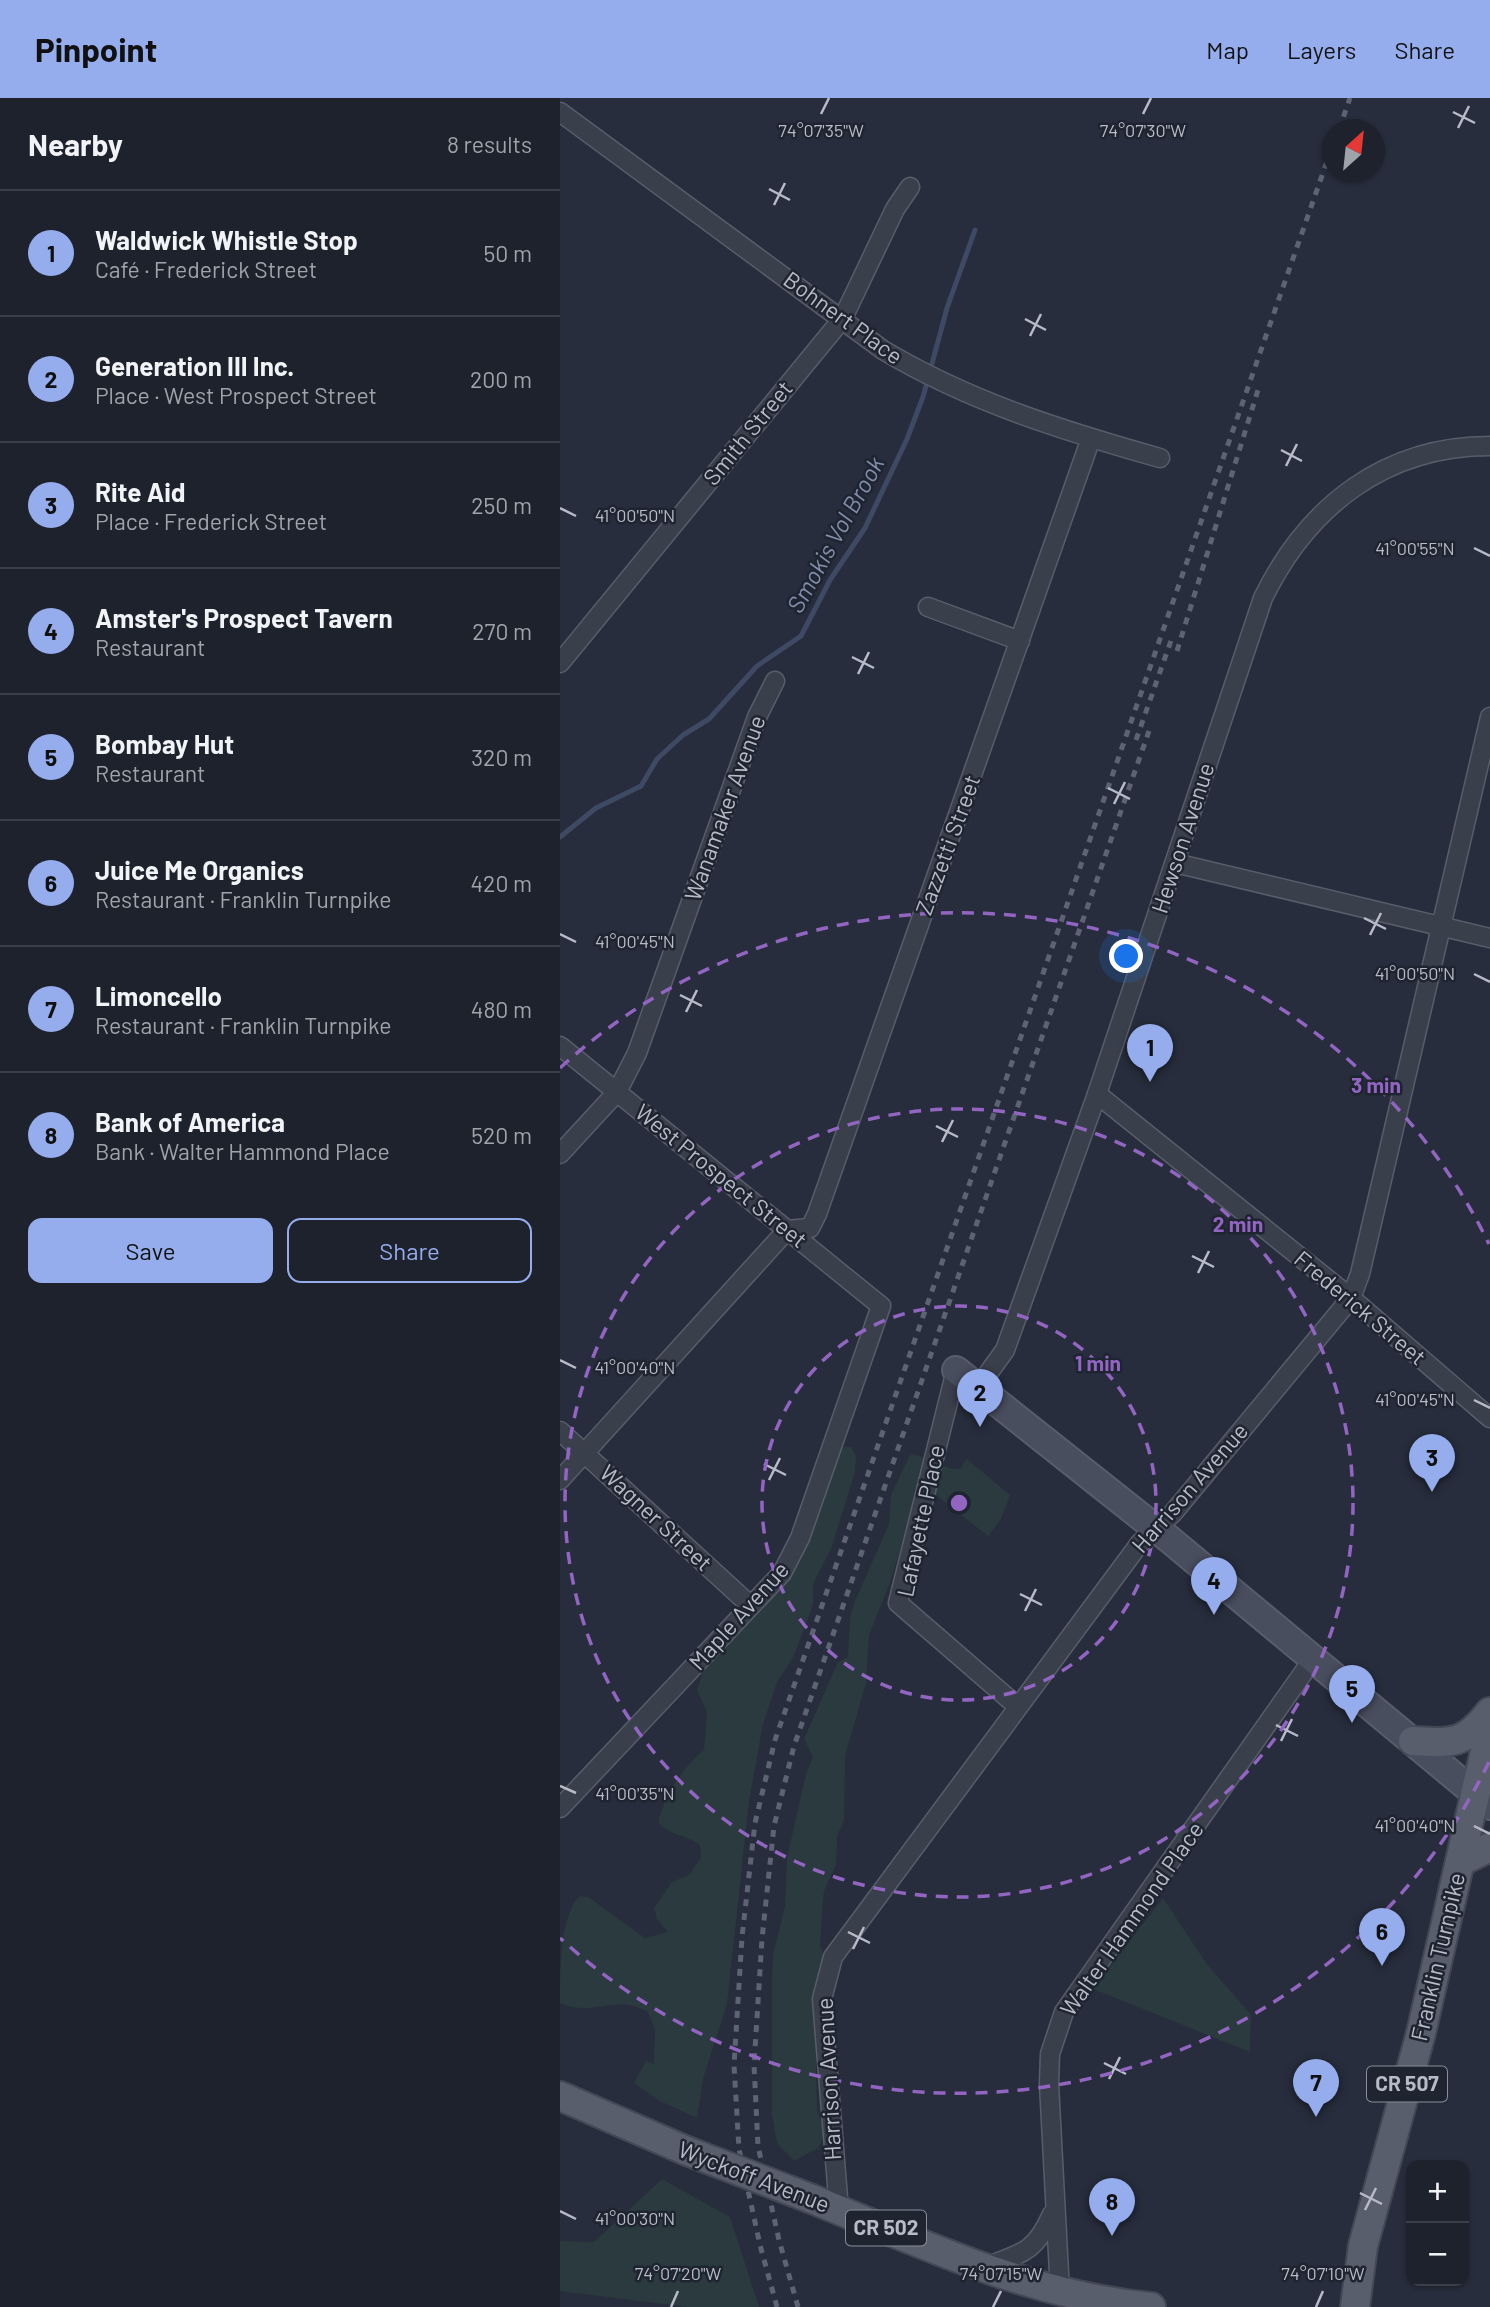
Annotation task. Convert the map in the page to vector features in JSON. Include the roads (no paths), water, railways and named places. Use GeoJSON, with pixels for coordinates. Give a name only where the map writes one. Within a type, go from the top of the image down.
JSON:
{"type":"FeatureCollection","features":[{"type":"Feature","properties":{"kind":"main road"},"geometry":{"type":"LineString","coordinates":[[1413,1741],[1455,1742],[1469,1736],[1490,1712]]}},
{"type":"Feature","properties":{"kind":"main road","name":"Franklin Turnpike"},"geometry":{"type":"LineString","coordinates":[[1355,2307],[1363,2246],[1421,2033],[1460,1862],[1483,1800],[1490,1729]]}},
{"type":"Feature","properties":{"kind":"main road"},"geometry":{"type":"LineString","coordinates":[[1460,1862],[1490,1847]]}},
{"type":"Feature","properties":{"kind":"main road","name":"Wyckoff Avenue"},"geometry":{"type":"LineString","coordinates":[[560,2096],[687,2151],[985,2267],[1060,2292],[1151,2307]]}},
{"type":"Feature","properties":{"kind":"main road"},"geometry":{"type":"LineString","coordinates":[[1335,2307],[1355,2307]]}},
{"type":"Feature","properties":{"kind":"street","name":"Bohnert Place"},"geometry":{"type":"LineString","coordinates":[[560,113],[843,318],[883,351],[929,377],[997,407],[1160,458]]}},
{"type":"Feature","properties":{"kind":"street","name":"Smith Street"},"geometry":{"type":"LineString","coordinates":[[560,663],[843,318],[895,209],[911,187]]}},
{"type":"Feature","properties":{"kind":"street","name":"Zazzetti Street"},"geometry":{"type":"LineString","coordinates":[[787,1230],[810,1228],[817,1214],[1091,438]]}},
{"type":"Feature","properties":{"kind":"street","name":"Hewson Avenue"},"geometry":{"type":"LineString","coordinates":[[979,1386],[1004,1350],[1097,1094],[1263,598],[1293,545],[1334,502],[1389,467],[1442,450],[1490,446]]}},
{"type":"Feature","properties":{"kind":"street"},"geometry":{"type":"LineString","coordinates":[[928,607],[1020,641]]}},
{"type":"Feature","properties":{"kind":"street","name":"Wanamaker Avenue"},"geometry":{"type":"LineString","coordinates":[[560,1154],[617,1092],[637,1053],[757,717],[775,681]]}},
{"type":"Feature","properties":{"kind":"street","name":"Harrison Avenue"},"geometry":{"type":"LineString","coordinates":[[839,2210],[822,1999],[825,1979],[845,1939],[1140,1542],[1173,1513],[1351,1298],[1360,1274],[1490,717]]}},
{"type":"Feature","properties":{"kind":"street"},"geometry":{"type":"LineString","coordinates":[[1175,863],[1490,938]]}},
{"type":"Feature","properties":{"kind":"street","name":"West Prospect Street"},"geometry":{"type":"LineString","coordinates":[[560,1045],[881,1306]]}},
{"type":"Feature","properties":{"kind":"street","name":"Frederick Street"},"geometry":{"type":"LineString","coordinates":[[1097,1094],[1351,1298],[1490,1418]]}},
{"type":"Feature","properties":{"kind":"street"},"geometry":{"type":"LineString","coordinates":[[560,1480],[787,1230]]}},
{"type":"Feature","properties":{"kind":"street","name":"Maple Avenue"},"geometry":{"type":"LineString","coordinates":[[563,1797],[782,1573],[792,1556],[881,1306]]}},
{"type":"Feature","properties":{"kind":"street"},"geometry":{"type":"LineString","coordinates":[[956,1370],[1155,1528],[1483,1800]]}},
{"type":"Feature","properties":{"kind":"street","name":"Lafayette Place"},"geometry":{"type":"LineString","coordinates":[[956,1370],[898,1603],[1017,1706]]}},
{"type":"Feature","properties":{"kind":"street","name":"Wagner Street"},"geometry":{"type":"LineString","coordinates":[[560,1431],[751,1606]]}},
{"type":"Feature","properties":{"kind":"street","name":"Walter Hammond Place"},"geometry":{"type":"LineString","coordinates":[[1060,2292],[1054,2211],[1050,2064],[1064,2012],[1313,1659]]}},
{"type":"Feature","properties":{"kind":"street","name":"Walter Hammond Place"},"geometry":{"type":"LineString","coordinates":[[985,2267],[1034,2245],[1042,2238],[1054,2211]]}},
{"type":"Feature","properties":{"kind":"waterway","name":"Smokis Vol Brook"},"geometry":{"type":"LineString","coordinates":[[560,837],[596,808],[641,786],[657,759],[683,735],[709,719],[757,666],[801,636],[830,580],[865,528],[907,439],[923,397],[947,308],[975,230]]}},
{"type":"Feature","properties":{"kind":"railway"},"geometry":{"type":"LineString","coordinates":[[1343,119],[1350,98]]}},
{"type":"Feature","properties":{"kind":"railway"},"geometry":{"type":"LineString","coordinates":[[777,2307],[739,2149],[734,2065],[742,1937],[755,1823],[775,1740],[1322,176]]}},
{"type":"Feature","properties":{"kind":"railway"},"geometry":{"type":"LineString","coordinates":[[1177,651],[1258,390]]}},
{"type":"Feature","properties":{"kind":"railway"},"geometry":{"type":"LineString","coordinates":[[1136,740],[1173,635]]}},
{"type":"Feature","properties":{"kind":"railway"},"geometry":{"type":"LineString","coordinates":[[798,2307],[779,2240],[758,2146],[754,2065],[762,1939],[774,1826],[794,1746],[1149,731]]}},
{"type":"Feature","properties":{"kind":"place","name":"Waldwick Whistle Stop"},"geometry":{"type":"Point","coordinates":[1150,1082]}},
{"type":"Feature","properties":{"kind":"place","name":"Generation III Inc."},"geometry":{"type":"Point","coordinates":[980,1427]}},
{"type":"Feature","properties":{"kind":"place","name":"Rite Aid"},"geometry":{"type":"Point","coordinates":[1432,1492]}},
{"type":"Feature","properties":{"kind":"place","name":"Amster's Prospect Tavern"},"geometry":{"type":"Point","coordinates":[1214,1615]}},
{"type":"Feature","properties":{"kind":"place","name":"Bombay Hut"},"geometry":{"type":"Point","coordinates":[1352,1723]}},
{"type":"Feature","properties":{"kind":"place","name":"Juice Me Organics"},"geometry":{"type":"Point","coordinates":[1382,1966]}},
{"type":"Feature","properties":{"kind":"place","name":"Limoncello"},"geometry":{"type":"Point","coordinates":[1316,2117]}},
{"type":"Feature","properties":{"kind":"place","name":"Bank of America"},"geometry":{"type":"Point","coordinates":[1112,2236]}}]}
